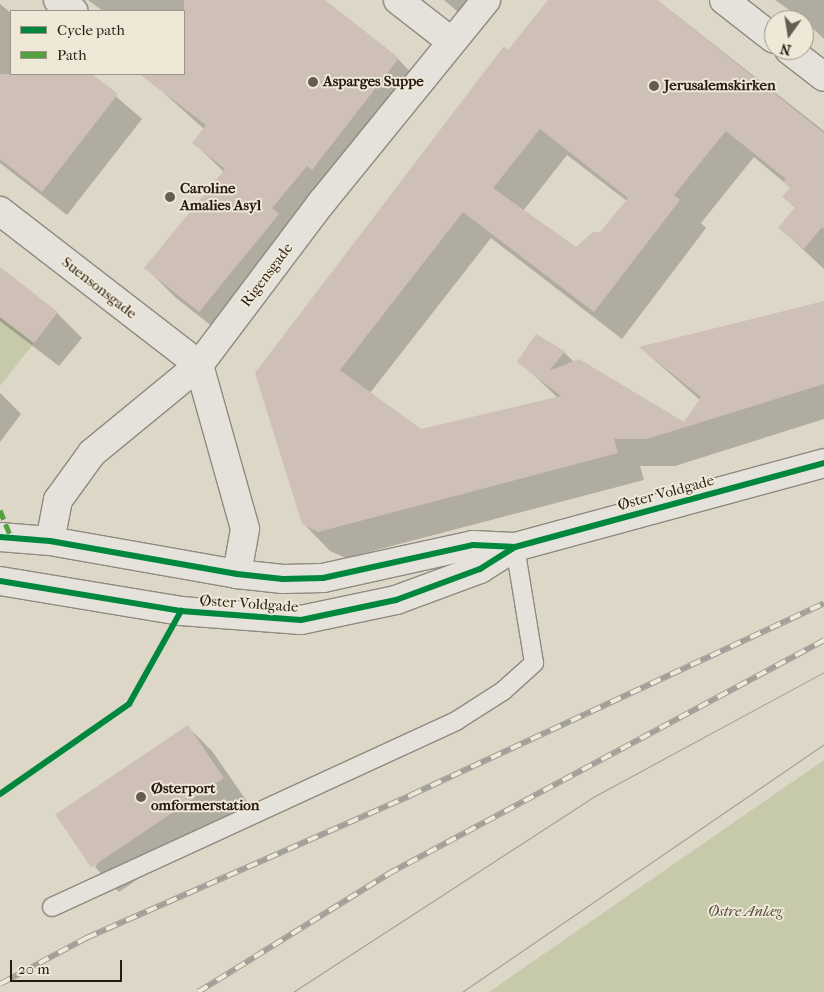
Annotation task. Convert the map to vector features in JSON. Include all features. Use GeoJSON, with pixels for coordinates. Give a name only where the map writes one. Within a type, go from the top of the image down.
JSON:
{"type":"FeatureCollection","features":[{"type":"Feature","properties":{"kind":"street"},"geometry":{"type":"LineString","coordinates":[[58,0],[72,10]]}},
{"type":"Feature","properties":{"kind":"street"},"geometry":{"type":"LineString","coordinates":[[398,0],[452,42]]}},
{"type":"Feature","properties":{"kind":"street","name":"Rigensgade"},"geometry":{"type":"LineString","coordinates":[[50,541],[58,500],[92,453],[199,366],[322,202],[486,0]]}},
{"type":"Feature","properties":{"kind":"street"},"geometry":{"type":"LineString","coordinates":[[724,0],[764,31]]}},
{"type":"Feature","properties":{"kind":"street"},"geometry":{"type":"LineString","coordinates":[[802,60],[824,78]]}},
{"type":"Feature","properties":{"kind":"street","name":"Suensonsgade"},"geometry":{"type":"LineString","coordinates":[[0,211],[199,366]]}},
{"type":"Feature","properties":{"kind":"street","name":"Øster Voldgade"},"geometry":{"type":"LineString","coordinates":[[199,366],[245,529],[238,574]]}},
{"type":"Feature","properties":{"kind":"street","name":"Øster Voldgade"},"geometry":{"type":"LineString","coordinates":[[0,581],[181,611],[301,620],[396,600],[480,569],[515,547],[824,463]]}},
{"type":"Feature","properties":{"kind":"street","name":"Øster Voldgade"},"geometry":{"type":"LineString","coordinates":[[0,537],[50,541],[238,574],[283,579],[323,578],[473,545],[515,547]]}},
{"type":"Feature","properties":{"kind":"lane"},"geometry":{"type":"LineString","coordinates":[[52,907],[456,721],[503,691],[534,663],[515,547]]}},
{"type":"Feature","properties":{"kind":"green space"},"geometry":{"type":"Polygon","coordinates":[[[0,317],[34,343],[0,386],[0,317]]]}},
{"type":"Feature","properties":{"kind":"green space","name":"Østre Anlæg"},"geometry":{"type":"Polygon","coordinates":[[[824,760],[824,992],[489,992],[824,760]]]}},
{"type":"Feature","properties":{"kind":"building"},"geometry":{"type":"Polygon","coordinates":[[[184,0],[325,0],[399,58],[312,170],[307,166],[272,208],[279,214],[199,312],[144,268],[225,169],[192,143],[206,125],[140,75],[185,75],[184,0]]]}},
{"type":"Feature","properties":{"kind":"building"},"geometry":{"type":"Polygon","coordinates":[[[548,0],[657,0],[824,133],[824,229],[822,227],[804,249],[778,228],[795,207],[782,197],[790,188],[783,182],[786,179],[726,131],[674,195],[680,200],[594,312],[463,212],[340,370],[421,429],[561,396],[517,362],[536,334],[565,351],[549,371],[579,359],[684,422],[701,397],[639,347],[824,301],[824,384],[647,439],[614,439],[618,453],[318,532],[302,524],[255,373],[504,46],[508,50],[548,0]],[[540,129],[493,188],[576,247],[593,232],[600,232],[628,198],[540,129]]]}},
{"type":"Feature","properties":{"kind":"building"},"geometry":{"type":"Polygon","coordinates":[[[0,74],[93,75],[118,94],[42,192],[0,159],[0,74]]]}},
{"type":"Feature","properties":{"kind":"building"},"geometry":{"type":"Polygon","coordinates":[[[0,267],[58,312],[34,343],[0,317],[0,267]]]}},
{"type":"Feature","properties":{"kind":"building","name":"Østerport omformerstation"},"geometry":{"type":"Polygon","coordinates":[[[188,725],[224,778],[91,868],[55,814],[188,725]]]}},
{"type":"Feature","properties":{"kind":"tram line"},"geometry":{"type":"LineString","coordinates":[[293,992],[593,797],[824,672]]}},
{"type":"Feature","properties":{"kind":"tram line"},"geometry":{"type":"LineString","coordinates":[[462,992],[824,744]]}},
{"type":"Feature","properties":{"kind":"railway"},"geometry":{"type":"LineString","coordinates":[[0,984],[86,938],[411,795],[824,603]]}},
{"type":"Feature","properties":{"kind":"railway"},"geometry":{"type":"LineString","coordinates":[[198,992],[388,874],[824,640]]}},
{"type":"Feature","properties":{"kind":"marked path"},"geometry":{"type":"LineString","coordinates":[[0,510],[11,537]]}},
{"type":"Feature","properties":{"kind":"cycle path"},"geometry":{"type":"LineString","coordinates":[[0,537],[50,541],[237,574],[283,579],[323,578],[473,545],[515,547],[824,463]]}},
{"type":"Feature","properties":{"kind":"cycle path"},"geometry":{"type":"LineString","coordinates":[[0,581],[181,611],[301,620],[396,600],[480,569],[515,547]]}},
{"type":"Feature","properties":{"kind":"cycle path"},"geometry":{"type":"LineString","coordinates":[[0,794],[129,704],[181,611]]}},
{"type":"Feature","properties":{"kind":"place","name":"Asparges Suppe"},"geometry":{"type":"Point","coordinates":[313,82]}},
{"type":"Feature","properties":{"kind":"place","name":"Jerusalemskirken"},"geometry":{"type":"Point","coordinates":[654,86]}},
{"type":"Feature","properties":{"kind":"place","name":"Caroline Amalies Asyl"},"geometry":{"type":"Point","coordinates":[170,197]}},
{"type":"Feature","properties":{"kind":"place","name":"Østerport omformerstation"},"geometry":{"type":"Point","coordinates":[141,797]}}]}
